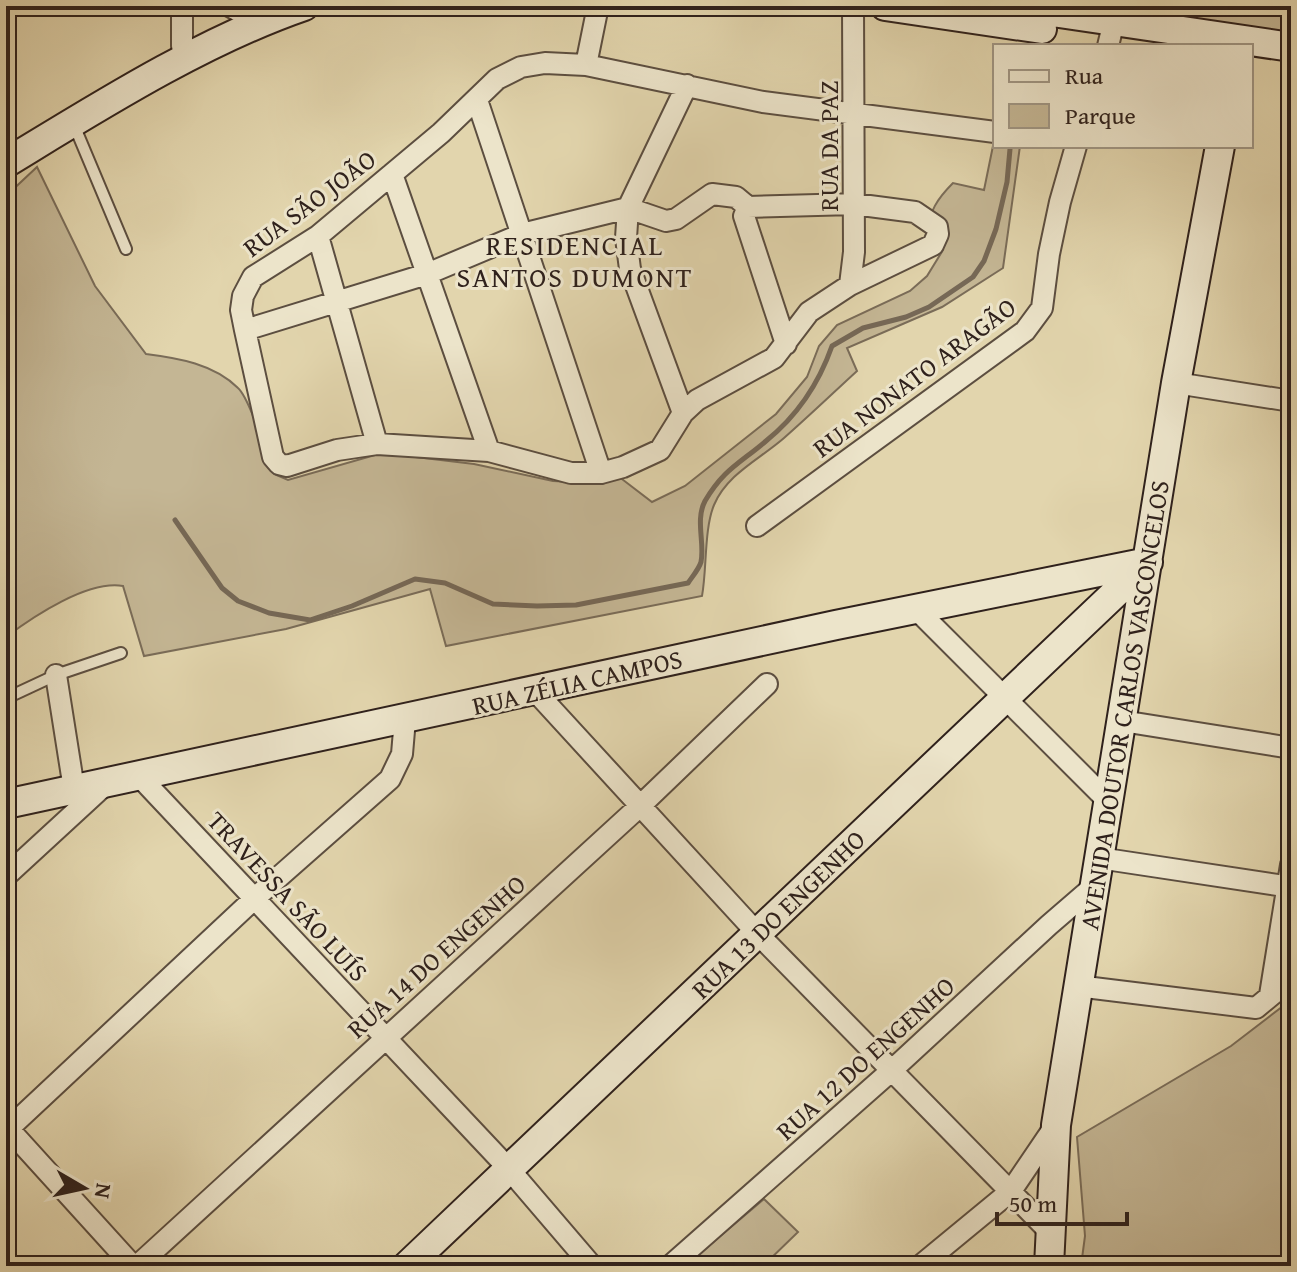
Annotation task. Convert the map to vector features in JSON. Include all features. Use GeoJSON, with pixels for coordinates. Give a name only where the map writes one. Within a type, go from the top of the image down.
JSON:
{"type":"FeatureCollection","features":[{"type":"Feature","properties":{"kind":"street"},"geometry":{"type":"LineString","coordinates":[[182,6],[185,52]]}},
{"type":"Feature","properties":{"kind":"street"},"geometry":{"type":"LineString","coordinates":[[6,149],[70,118],[246,13],[304,6]]}},
{"type":"Feature","properties":{"kind":"street"},"geometry":{"type":"LineString","coordinates":[[586,65],[598,6]]}},
{"type":"Feature","properties":{"kind":"street","name":"RUA DA PAZ"},"geometry":{"type":"LineString","coordinates":[[850,285],[854,252],[853,6]]}},
{"type":"Feature","properties":{"kind":"street"},"geometry":{"type":"LineString","coordinates":[[885,6],[1051,16]]}},
{"type":"Feature","properties":{"kind":"street"},"geometry":{"type":"LineString","coordinates":[[1012,6],[1153,44]]}},
{"type":"Feature","properties":{"kind":"street"},"geometry":{"type":"LineString","coordinates":[[1111,35],[1227,44]]}},
{"type":"Feature","properties":{"kind":"street"},"geometry":{"type":"LineString","coordinates":[[1253,46],[1291,49]]}},
{"type":"Feature","properties":{"kind":"street"},"geometry":{"type":"LineString","coordinates":[[1253,47],[1291,49]]}},
{"type":"Feature","properties":{"kind":"street"},"geometry":{"type":"LineString","coordinates":[[1253,59],[1291,65]]}},
{"type":"Feature","properties":{"kind":"street","name":"RUA SÃO JOÃO"},"geometry":{"type":"LineString","coordinates":[[854,204],[915,212],[937,231],[933,245],[850,285],[809,312],[774,358],[697,400],[683,413],[660,450],[623,467],[601,473],[571,473],[489,451],[377,444],[337,450],[287,466],[279,464],[273,457],[241,310],[243,296],[253,277],[318,236],[477,100],[497,79],[521,67],[545,63],[586,65],[763,102],[993,132]]}},
{"type":"Feature","properties":{"kind":"street"},"geometry":{"type":"LineString","coordinates":[[683,413],[630,269],[626,238],[628,208],[687,85]]}},
{"type":"Feature","properties":{"kind":"street"},"geometry":{"type":"LineString","coordinates":[[477,100],[601,473]]}},
{"type":"Feature","properties":{"kind":"street"},"geometry":{"type":"LineString","coordinates":[[6,163],[70,118]]}},
{"type":"Feature","properties":{"kind":"street","name":"RUA NONATO ARAGÃO"},"geometry":{"type":"LineString","coordinates":[[757,526],[1035,321],[1042,308],[1049,254],[1075,148]]}},
{"type":"Feature","properties":{"kind":"street","name":"AVENIDA DOUTOR CARLOS VASCONCELOS"},"geometry":{"type":"LineString","coordinates":[[1049,1266],[1056,1125],[1077,986],[1176,383],[1220,148]]}},
{"type":"Feature","properties":{"kind":"street"},"geometry":{"type":"LineString","coordinates":[[392,174],[489,451]]}},
{"type":"Feature","properties":{"kind":"street"},"geometry":{"type":"LineString","coordinates":[[245,330],[427,274],[522,234],[628,208],[666,221],[676,219],[712,194],[736,197],[748,207],[854,204]]}},
{"type":"Feature","properties":{"kind":"street"},"geometry":{"type":"LineString","coordinates":[[748,207],[744,216],[786,344]]}},
{"type":"Feature","properties":{"kind":"street"},"geometry":{"type":"LineString","coordinates":[[318,236],[377,444]]}},
{"type":"Feature","properties":{"kind":"street"},"geometry":{"type":"LineString","coordinates":[[1176,383],[1291,401]]}},
{"type":"Feature","properties":{"kind":"street","name":"RUA ZÉLIA CAMPOS"},"geometry":{"type":"LineString","coordinates":[[6,804],[1148,562]]}},
{"type":"Feature","properties":{"kind":"street","name":"RUA 13 DO ENGENHO"},"geometry":{"type":"LineString","coordinates":[[407,1266],[1148,562]]}},
{"type":"Feature","properties":{"kind":"street"},"geometry":{"type":"LineString","coordinates":[[916,609],[1108,801]]}},
{"type":"Feature","properties":{"kind":"street"},"geometry":{"type":"LineString","coordinates":[[56,675],[74,789]]}},
{"type":"Feature","properties":{"kind":"street","name":"RUA 14 DO ENGENHO"},"geometry":{"type":"LineString","coordinates":[[135,1266],[640,806],[767,684]]}},
{"type":"Feature","properties":{"kind":"street"},"geometry":{"type":"LineString","coordinates":[[536,692],[757,933],[1052,1234]]}},
{"type":"Feature","properties":{"kind":"street"},"geometry":{"type":"LineString","coordinates":[[135,1266],[7,1128],[255,898],[390,779],[402,754],[405,719]]}},
{"type":"Feature","properties":{"kind":"street"},"geometry":{"type":"LineString","coordinates":[[1122,721],[1291,748]]}},
{"type":"Feature","properties":{"kind":"street","name":"TRAVESSA SÃO LUÍS"},"geometry":{"type":"LineString","coordinates":[[139,776],[509,1169],[592,1266]]}},
{"type":"Feature","properties":{"kind":"street"},"geometry":{"type":"LineString","coordinates":[[6,876],[107,783]]}},
{"type":"Feature","properties":{"kind":"street"},"geometry":{"type":"LineString","coordinates":[[1099,858],[1289,887]]}},
{"type":"Feature","properties":{"kind":"street"},"geometry":{"type":"LineString","coordinates":[[1270,995],[1291,865]]}},
{"type":"Feature","properties":{"kind":"street","name":"RUA 12 DO ENGENHO"},"geometry":{"type":"LineString","coordinates":[[670,1266],[1093,887]]}},
{"type":"Feature","properties":{"kind":"street"},"geometry":{"type":"LineString","coordinates":[[1077,986],[1256,1008],[1291,979]]}},
{"type":"Feature","properties":{"kind":"street"},"geometry":{"type":"LineString","coordinates":[[920,1266],[1011,1191],[1056,1125]]}},
{"type":"Feature","properties":{"kind":"lane"},"geometry":{"type":"LineString","coordinates":[[70,118],[126,249]]}},
{"type":"Feature","properties":{"kind":"lane"},"geometry":{"type":"LineString","coordinates":[[11,696],[56,675],[121,653]]}},
{"type":"Feature","properties":{"kind":"green space"},"geometry":{"type":"Polygon","coordinates":[[[1089,6],[1291,6],[1289,34],[1089,6]]]}},
{"type":"Feature","properties":{"kind":"green space"},"geometry":{"type":"Polygon","coordinates":[[[993,146],[1020,148],[1003,268],[942,307],[847,348],[857,371],[784,438],[727,484],[720,494],[709,526],[702,596],[446,646],[430,589],[286,629],[144,656],[123,586],[109,586],[94,588],[62,601],[6,637],[6,196],[37,167],[95,286],[146,354],[183,360],[207,368],[238,388],[253,415],[274,474],[288,480],[382,453],[474,464],[553,481],[590,483],[618,476],[652,502],[685,486],[776,414],[807,377],[819,346],[837,325],[910,291],[927,276],[943,250],[931,234],[930,219],[935,206],[953,183],[984,190],[993,146]]]}},
{"type":"Feature","properties":{"kind":"green space"},"geometry":{"type":"Polygon","coordinates":[[[1291,1000],[1291,1266],[1081,1266],[1085,1236],[1077,1137],[1231,1046],[1291,1000]]]}},
{"type":"Feature","properties":{"kind":"green space"},"geometry":{"type":"Polygon","coordinates":[[[764,1199],[798,1232],[763,1266],[685,1266],[764,1199]]]}},
{"type":"Feature","properties":{"kind":"waterway"},"geometry":{"type":"LineString","coordinates":[[175,520],[222,588],[238,601],[269,613],[310,620],[415,579],[445,583],[493,604],[537,606],[576,605],[688,583],[701,562],[700,524],[705,501],[726,474],[797,410],[814,386],[832,346],[863,328],[906,317],[929,307],[973,277],[984,261],[996,229],[1007,182],[1010,149]]}},
{"type":"Feature","properties":{"kind":"district","name":"RESIDENCIAL SANTOS DUMONT"},"geometry":{"type":"Point","coordinates":[575,260]}}]}
